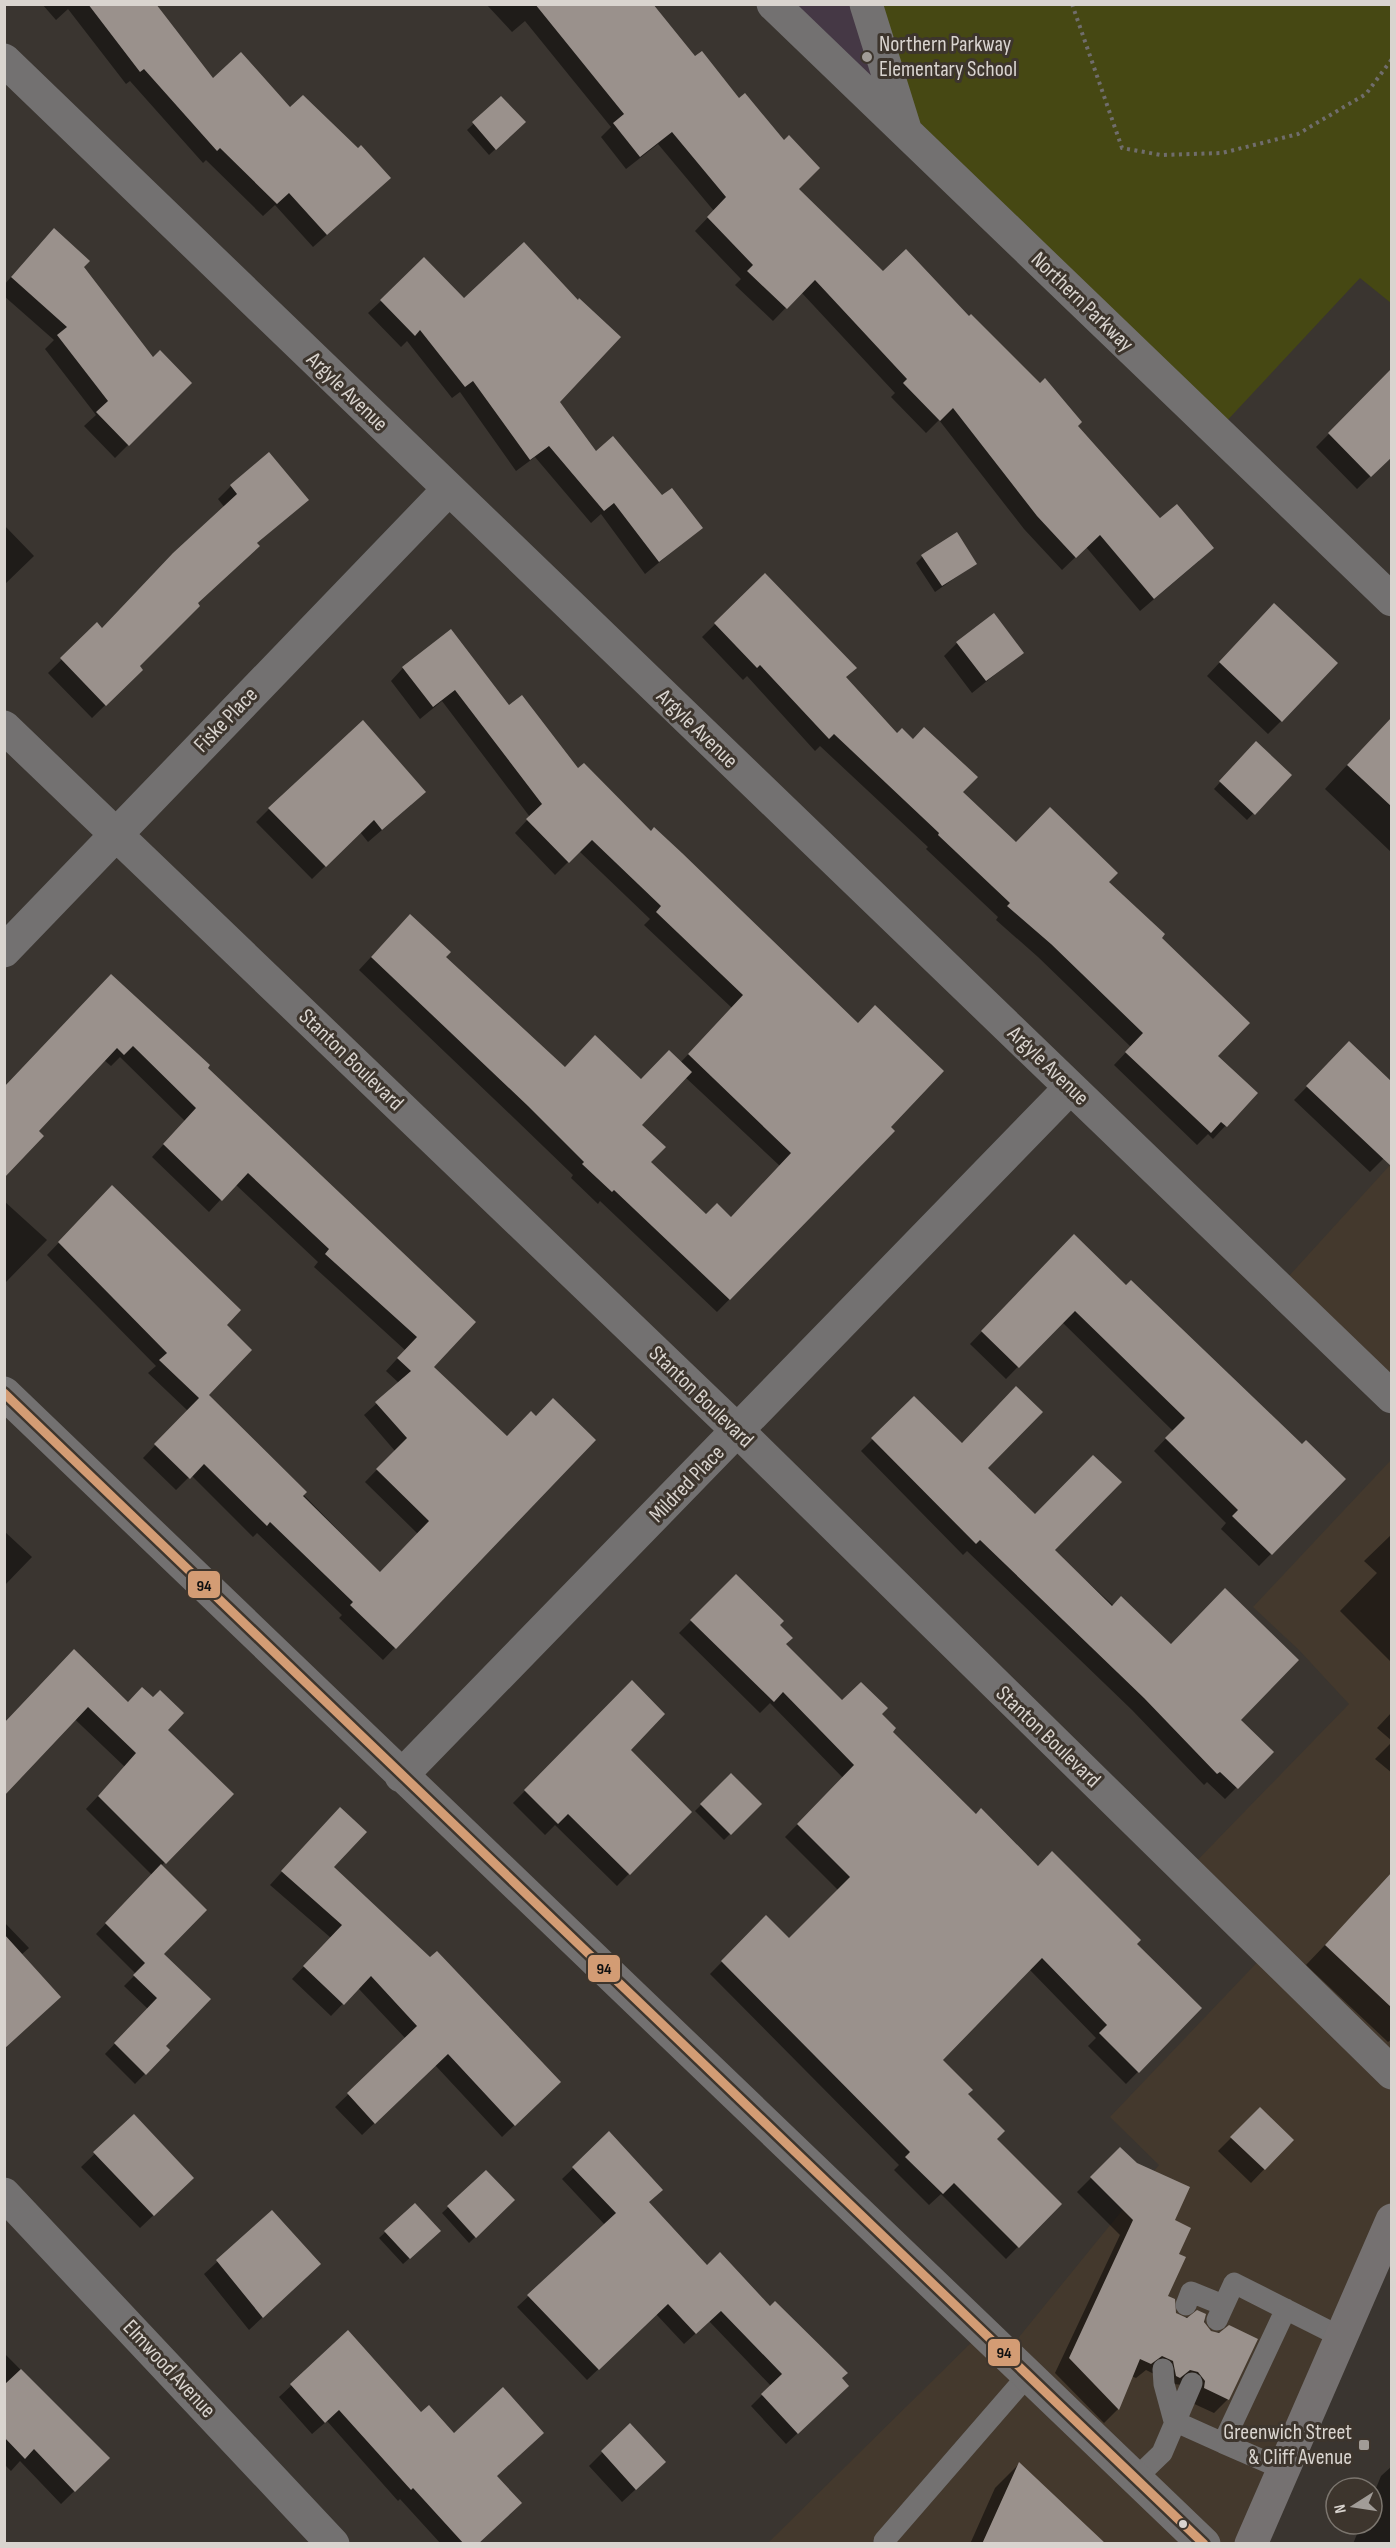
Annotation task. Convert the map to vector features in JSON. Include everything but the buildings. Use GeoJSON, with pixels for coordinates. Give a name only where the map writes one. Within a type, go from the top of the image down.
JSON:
{"type":"FeatureCollection","features":[{"type":"Feature","properties":{"kind":"main road"},"geometry":{"type":"LineString","coordinates":[[1251,2544],[1392,2220]]}},
{"type":"Feature","properties":{"kind":"street","name":"Northern Parkway"},"geometry":{"type":"LineString","coordinates":[[773,4],[1392,600]]}},
{"type":"Feature","properties":{"kind":"street"},"geometry":{"type":"LineString","coordinates":[[866,4],[907,133]]}},
{"type":"Feature","properties":{"kind":"street","name":"Argyle Avenue"},"geometry":{"type":"LineString","coordinates":[[4,60],[1392,1397]]}},
{"type":"Feature","properties":{"kind":"street","name":"Fiske Place"},"geometry":{"type":"LineString","coordinates":[[4,951],[448,490]]}},
{"type":"Feature","properties":{"kind":"street","name":"Stanton Boulevard"},"geometry":{"type":"LineString","coordinates":[[4,727],[738,1431],[1392,2073]]}},
{"type":"Feature","properties":{"kind":"street","name":"Mildred Place"},"geometry":{"type":"LineString","coordinates":[[401,1776],[1070,1088]]}},
{"type":"Feature","properties":{"kind":"street"},"geometry":{"type":"LineString","coordinates":[[4,1393],[1204,2544]]}},
{"type":"Feature","properties":{"kind":"street","name":"Elmwood Avenue"},"geometry":{"type":"LineString","coordinates":[[4,2194],[333,2544]]}},
{"type":"Feature","properties":{"kind":"lane"},"geometry":{"type":"LineString","coordinates":[[1186,2305],[1191,2292],[1220,2312],[1234,2283],[1341,2337]]}},
{"type":"Feature","properties":{"kind":"lane"},"geometry":{"type":"LineString","coordinates":[[1223,2443],[1286,2309]]}},
{"type":"Feature","properties":{"kind":"lane"},"geometry":{"type":"LineString","coordinates":[[1163,2370],[1164,2384],[1174,2421]]}},
{"type":"Feature","properties":{"kind":"lane"},"geometry":{"type":"LineString","coordinates":[[884,2541],[1028,2375]]}},
{"type":"Feature","properties":{"kind":"lane"},"geometry":{"type":"LineString","coordinates":[[1136,2478],[1162,2453],[1192,2383]]}},
{"type":"Feature","properties":{"kind":"lane"},"geometry":{"type":"LineString","coordinates":[[1174,2421],[1283,2469]]}},
{"type":"Feature","properties":{"kind":"path"},"geometry":{"type":"LineString","coordinates":[[1072,4],[1122,148],[1161,155],[1222,153],[1298,134],[1366,94],[1392,59]]}},
{"type":"Feature","properties":{"kind":"shaded area","name":"Northern Parkway Elementary School"},"geometry":{"type":"Polygon","coordinates":[[[781,5],[873,5],[907,110],[781,5]]]}},
{"type":"Feature","properties":{"kind":"shaded area"},"geometry":{"type":"Polygon","coordinates":[[[873,5],[1391,5],[1391,303],[1360,278],[1222,426],[907,110],[873,5]]]}},
{"type":"Feature","properties":{"kind":"shaded area"},"geometry":{"type":"Polygon","coordinates":[[[1391,1164],[1391,1397],[1278,1288],[1391,1164]]]}},
{"type":"Feature","properties":{"kind":"shaded area"},"geometry":{"type":"Polygon","coordinates":[[[1391,1460],[1391,2236],[1251,2543],[767,2544],[982,2332],[1006,2353],[1159,2165],[1110,2117],[1267,1952],[1186,1872],[1349,1704],[1299,1650],[1253,1607],[1391,1460]]]}},
{"type":"Feature","properties":{"kind":"transit line","name":"94"},"geometry":{"type":"LineString","coordinates":[[4,1393],[1204,2544]]}},
{"type":"Feature","properties":{"kind":"place","name":"Northern Parkway Elementary School"},"geometry":{"type":"Point","coordinates":[867,57]}},
{"type":"Feature","properties":{"kind":"place","name":"Greenwich Street & Cliff Avenue"},"geometry":{"type":"Point","coordinates":[1364,2445]}}]}
